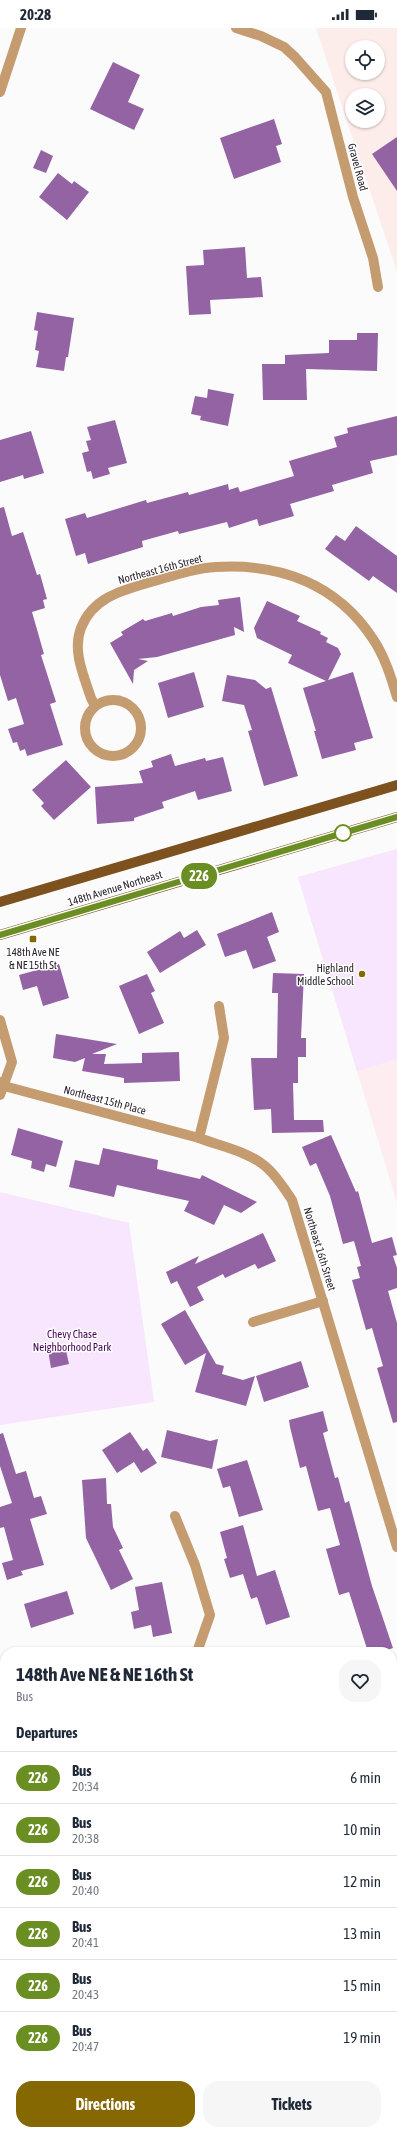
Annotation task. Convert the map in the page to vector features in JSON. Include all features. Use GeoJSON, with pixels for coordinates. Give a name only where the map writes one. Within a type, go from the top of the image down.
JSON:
{"type":"FeatureCollection","features":[{"type":"Feature","properties":{"kind":"main road","name":"148th Avenue Northeast"},"geometry":{"type":"LineString","coordinates":[[0,902],[397,786]]}},
{"type":"Feature","properties":{"kind":"main road","name":"148th Avenue Northeast"},"geometry":{"type":"LineString","coordinates":[[0,935],[397,817]]}},
{"type":"Feature","properties":{"kind":"street"},"geometry":{"type":"LineString","coordinates":[[0,92],[21,28]]}},
{"type":"Feature","properties":{"kind":"street","name":"Gravel Road"},"geometry":{"type":"LineString","coordinates":[[236,28],[261,36],[284,47],[296,57],[326,92],[353,197],[373,258],[378,287]]}},
{"type":"Feature","properties":{"kind":"street","name":"Northeast 16th Street"},"geometry":{"type":"LineString","coordinates":[[95,706],[87,685],[78,647],[81,627],[93,608],[119,592],[177,574],[215,567],[253,567],[287,573],[317,586],[344,604],[373,639],[388,669],[397,697]]}},
{"type":"Feature","properties":{"kind":"street"},"geometry":{"type":"LineString","coordinates":[[118,700],[132,707],[140,721],[141,729],[136,744],[130,750],[116,756],[108,755],[94,748],[86,734],[85,726],[86,719],[95,706],[102,702],[118,700]]}},
{"type":"Feature","properties":{"kind":"street"},"geometry":{"type":"LineString","coordinates":[[199,1138],[224,1038],[219,1006]]}},
{"type":"Feature","properties":{"kind":"street"},"geometry":{"type":"LineString","coordinates":[[0,1020],[12,1062],[2,1084],[0,1095]]}},
{"type":"Feature","properties":{"kind":"street","name":"Northeast 15th Place"},"geometry":{"type":"LineString","coordinates":[[2,1084],[199,1138]]}},
{"type":"Feature","properties":{"kind":"street","name":"Northeast 16th Street"},"geometry":{"type":"LineString","coordinates":[[199,1138],[246,1155],[265,1166],[278,1179],[292,1200],[397,1547]]}},
{"type":"Feature","properties":{"kind":"street"},"geometry":{"type":"LineString","coordinates":[[253,1322],[323,1301]]}},
{"type":"Feature","properties":{"kind":"street"},"geometry":{"type":"LineString","coordinates":[[175,1516],[195,1565],[210,1616],[199,1647]]}},
{"type":"Feature","properties":{"kind":"shaded area"},"geometry":{"type":"Polygon","coordinates":[[[316,28],[397,28],[397,272],[349,128],[385,128],[385,88],[345,88],[345,115],[316,28]]]}},
{"type":"Feature","properties":{"kind":"shaded area","name":"Highland Middle School"},"geometry":{"type":"Polygon","coordinates":[[[397,849],[397,1203],[298,877],[397,849]]]}},
{"type":"Feature","properties":{"kind":"green space","name":"Highland Middle School"},"geometry":{"type":"Polygon","coordinates":[[[397,849],[397,1059],[357,1071],[298,877],[397,849]]]}},
{"type":"Feature","properties":{"kind":"green space","name":"Chevy Chase Neighborhood Park"},"geometry":{"type":"Polygon","coordinates":[[[0,1192],[129,1223],[154,1402],[0,1425],[0,1192]]]}},
{"type":"Feature","properties":{"kind":"building"},"geometry":{"type":"Polygon","coordinates":[[[113,62],[140,75],[128,102],[144,109],[134,130],[90,109],[113,62]]]}},
{"type":"Feature","properties":{"kind":"building"},"geometry":{"type":"Polygon","coordinates":[[[274,119],[282,144],[276,146],[281,162],[234,179],[220,138],[274,119]]]}},
{"type":"Feature","properties":{"kind":"building"},"geometry":{"type":"Polygon","coordinates":[[[397,137],[397,191],[372,154],[397,137]]]}},
{"type":"Feature","properties":{"kind":"building"},"geometry":{"type":"Polygon","coordinates":[[[41,150],[53,156],[46,173],[33,168],[41,150]]]}},
{"type":"Feature","properties":{"kind":"building"},"geometry":{"type":"Polygon","coordinates":[[[58,173],[72,184],[74,181],[89,192],[67,220],[39,197],[58,173]]]}},
{"type":"Feature","properties":{"kind":"building"},"geometry":{"type":"Polygon","coordinates":[[[245,247],[247,278],[261,277],[263,297],[210,300],[211,314],[189,315],[186,266],[204,265],[203,250],[245,247]]]}},
{"type":"Feature","properties":{"kind":"building"},"geometry":{"type":"Polygon","coordinates":[[[37,312],[74,318],[68,357],[66,357],[64,371],[36,367],[39,351],[35,350],[38,331],[34,330],[37,312]]]}},
{"type":"Feature","properties":{"kind":"building"},"geometry":{"type":"Polygon","coordinates":[[[357,333],[378,333],[377,371],[306,369],[307,400],[263,400],[262,364],[285,364],[285,355],[329,353],[329,340],[357,340],[357,333]]]}},
{"type":"Feature","properties":{"kind":"building"},"geometry":{"type":"Polygon","coordinates":[[[208,389],[234,394],[228,426],[200,420],[201,416],[191,414],[195,396],[207,398],[208,389]]]}},
{"type":"Feature","properties":{"kind":"building"},"geometry":{"type":"Polygon","coordinates":[[[397,416],[397,455],[370,461],[373,473],[332,485],[334,491],[290,504],[294,516],[259,526],[257,519],[229,528],[227,522],[179,534],[178,531],[142,541],[143,547],[88,564],[85,553],[76,556],[65,519],[85,513],[87,518],[146,500],[147,503],[188,492],[189,495],[228,484],[229,490],[238,487],[240,492],[294,476],[289,461],[337,447],[334,437],[348,433],[347,428],[397,416]]]}},
{"type":"Feature","properties":{"kind":"building"},"geometry":{"type":"Polygon","coordinates":[[[115,420],[127,463],[108,468],[110,474],[93,479],[91,471],[87,472],[82,453],[89,451],[86,441],[91,440],[87,427],[115,420]]]}},
{"type":"Feature","properties":{"kind":"building"},"geometry":{"type":"Polygon","coordinates":[[[31,431],[44,473],[24,479],[23,475],[0,482],[0,440],[31,431]]]}},
{"type":"Feature","properties":{"kind":"building"},"geometry":{"type":"Polygon","coordinates":[[[4,507],[12,536],[23,532],[37,575],[40,574],[47,599],[43,600],[45,608],[32,612],[44,654],[41,655],[56,702],[50,704],[63,745],[27,756],[25,749],[20,751],[17,742],[13,743],[8,729],[24,724],[16,698],[8,701],[0,675],[0,508],[4,507]]]}},
{"type":"Feature","properties":{"kind":"building"},"geometry":{"type":"Polygon","coordinates":[[[356,526],[397,556],[397,593],[373,576],[369,581],[325,549],[336,535],[345,541],[356,526]]]}},
{"type":"Feature","properties":{"kind":"building"},"geometry":{"type":"Polygon","coordinates":[[[240,597],[244,632],[234,627],[235,635],[157,657],[138,659],[148,661],[134,670],[133,684],[110,643],[123,635],[121,632],[143,619],[145,621],[172,613],[173,616],[201,607],[219,605],[218,600],[240,597]]]}},
{"type":"Feature","properties":{"kind":"building"},"geometry":{"type":"Polygon","coordinates":[[[267,601],[300,616],[297,621],[321,632],[320,634],[328,638],[326,642],[338,648],[341,654],[328,680],[353,672],[373,738],[354,743],[356,750],[322,759],[314,731],[316,731],[303,688],[326,681],[288,663],[292,655],[257,638],[254,628],[267,601]]]}},
{"type":"Feature","properties":{"kind":"building"},"geometry":{"type":"Polygon","coordinates":[[[194,672],[204,707],[168,718],[158,683],[194,672]]]}},
{"type":"Feature","properties":{"kind":"building"},"geometry":{"type":"Polygon","coordinates":[[[227,675],[255,680],[266,689],[271,687],[298,776],[264,786],[248,731],[252,730],[244,705],[222,701],[227,675]]]}},
{"type":"Feature","properties":{"kind":"building"},"geometry":{"type":"Polygon","coordinates":[[[171,754],[175,766],[205,758],[206,761],[223,757],[232,791],[198,800],[195,791],[162,802],[164,808],[134,818],[134,821],[97,824],[95,787],[143,783],[139,771],[153,767],[151,761],[171,754]]]}},
{"type":"Feature","properties":{"kind":"building"},"geometry":{"type":"Polygon","coordinates":[[[66,760],[91,787],[54,820],[41,806],[44,803],[32,790],[66,760]]]}},
{"type":"Feature","properties":{"kind":"building"},"geometry":{"type":"Polygon","coordinates":[[[272,912],[279,932],[267,937],[276,961],[253,969],[246,950],[225,957],[217,934],[272,912]]]}},
{"type":"Feature","properties":{"kind":"building"},"geometry":{"type":"Polygon","coordinates":[[[197,930],[206,945],[160,973],[147,952],[180,931],[184,938],[197,930]]]}},
{"type":"Feature","properties":{"kind":"building"},"geometry":{"type":"Polygon","coordinates":[[[59,964],[69,998],[43,1006],[37,986],[23,990],[19,975],[59,964]]]}},
{"type":"Feature","properties":{"kind":"building"},"geometry":{"type":"Polygon","coordinates":[[[273,973],[304,974],[301,1038],[306,1038],[306,1057],[298,1057],[298,1083],[293,1083],[294,1120],[323,1120],[324,1132],[272,1133],[271,1109],[254,1110],[251,1058],[277,1058],[278,993],[272,993],[273,973]]]}},
{"type":"Feature","properties":{"kind":"building"},"geometry":{"type":"Polygon","coordinates":[[[147,974],[155,991],[151,993],[164,1023],[139,1034],[119,986],[147,974]]]}},
{"type":"Feature","properties":{"kind":"building"},"geometry":{"type":"Polygon","coordinates":[[[56,1034],[117,1044],[92,1054],[106,1054],[104,1064],[142,1063],[142,1053],[179,1052],[180,1081],[124,1083],[124,1078],[82,1071],[85,1058],[75,1062],[53,1058],[56,1034]]]}},
{"type":"Feature","properties":{"kind":"building"},"geometry":{"type":"Polygon","coordinates":[[[18,1128],[63,1141],[56,1167],[46,1164],[44,1172],[31,1168],[32,1161],[11,1155],[18,1128]]]}},
{"type":"Feature","properties":{"kind":"building"},"geometry":{"type":"Polygon","coordinates":[[[331,1135],[356,1192],[358,1191],[372,1243],[392,1237],[397,1255],[393,1256],[397,1268],[397,1288],[388,1291],[397,1323],[397,1422],[393,1423],[377,1368],[383,1366],[372,1328],[366,1330],[352,1280],[360,1278],[357,1267],[361,1266],[354,1241],[343,1244],[330,1196],[316,1163],[310,1166],[302,1147],[331,1135]]]}},
{"type":"Feature","properties":{"kind":"building"},"geometry":{"type":"Polygon","coordinates":[[[103,1148],[158,1160],[157,1169],[200,1179],[202,1175],[257,1202],[241,1213],[224,1205],[214,1225],[184,1211],[189,1201],[117,1185],[114,1197],[69,1187],[75,1160],[99,1165],[103,1148]]]}},
{"type":"Feature","properties":{"kind":"building"},"geometry":{"type":"Polygon","coordinates":[[[263,1233],[276,1261],[258,1269],[255,1264],[225,1278],[223,1274],[197,1287],[204,1300],[190,1307],[177,1281],[171,1284],[166,1272],[199,1256],[195,1264],[263,1233]]]}},
{"type":"Feature","properties":{"kind":"building"},"geometry":{"type":"Polygon","coordinates":[[[185,1310],[216,1364],[224,1366],[222,1374],[243,1380],[255,1376],[246,1406],[195,1392],[206,1353],[185,1365],[161,1324],[185,1310]]]}},
{"type":"Feature","properties":{"kind":"building"},"geometry":{"type":"Polygon","coordinates":[[[65,1346],[69,1364],[51,1368],[48,1350],[65,1346]]]}},
{"type":"Feature","properties":{"kind":"building"},"geometry":{"type":"Polygon","coordinates":[[[301,1361],[309,1387],[264,1402],[256,1376],[301,1361]]]}},
{"type":"Feature","properties":{"kind":"building"},"geometry":{"type":"Polygon","coordinates":[[[323,1411],[328,1431],[323,1433],[335,1478],[338,1477],[345,1503],[349,1501],[372,1586],[393,1647],[366,1647],[349,1592],[339,1595],[326,1549],[340,1545],[330,1508],[318,1511],[306,1466],[300,1468],[289,1420],[323,1411]]]}},
{"type":"Feature","properties":{"kind":"building"},"geometry":{"type":"Polygon","coordinates":[[[167,1430],[210,1441],[218,1439],[212,1469],[161,1457],[167,1430]]]}},
{"type":"Feature","properties":{"kind":"building"},"geometry":{"type":"Polygon","coordinates":[[[130,1432],[143,1451],[147,1448],[157,1463],[141,1473],[134,1462],[117,1473],[102,1450],[130,1432]]]}},
{"type":"Feature","properties":{"kind":"building"},"geometry":{"type":"Polygon","coordinates":[[[3,1433],[16,1474],[26,1471],[34,1498],[41,1496],[47,1514],[30,1519],[44,1565],[21,1571],[23,1575],[7,1580],[2,1563],[13,1560],[4,1527],[0,1528],[0,1507],[12,1503],[0,1466],[0,1434],[3,1433]]]}},
{"type":"Feature","properties":{"kind":"building"},"geometry":{"type":"Polygon","coordinates":[[[247,1460],[263,1510],[239,1517],[230,1486],[223,1488],[217,1469],[247,1460]]]}},
{"type":"Feature","properties":{"kind":"building"},"geometry":{"type":"Polygon","coordinates":[[[106,1478],[107,1504],[111,1504],[113,1527],[123,1548],[119,1550],[133,1579],[111,1590],[86,1538],[82,1480],[106,1478]]]}},
{"type":"Feature","properties":{"kind":"building"},"geometry":{"type":"Polygon","coordinates":[[[243,1525],[257,1576],[275,1570],[290,1617],[266,1625],[257,1597],[251,1599],[243,1574],[230,1578],[224,1559],[227,1558],[220,1532],[243,1525]]]}},
{"type":"Feature","properties":{"kind":"building"},"geometry":{"type":"Polygon","coordinates":[[[162,1582],[172,1633],[153,1637],[151,1625],[134,1629],[131,1612],[139,1610],[135,1587],[162,1582]]]}},
{"type":"Feature","properties":{"kind":"building"},"geometry":{"type":"Polygon","coordinates":[[[67,1591],[74,1614],[31,1628],[24,1604],[67,1591]]]}},
{"type":"Feature","properties":{"kind":"bus line","name":"226"},"geometry":{"type":"LineString","coordinates":[[0,935],[397,817]]}},
{"type":"Feature","properties":{"kind":"place","name":"148th Ave NE & NE 15th St"},"geometry":{"type":"Point","coordinates":[33,939]}},
{"type":"Feature","properties":{"kind":"place","name":"Highland Middle School"},"geometry":{"type":"Point","coordinates":[362,974]}}]}
